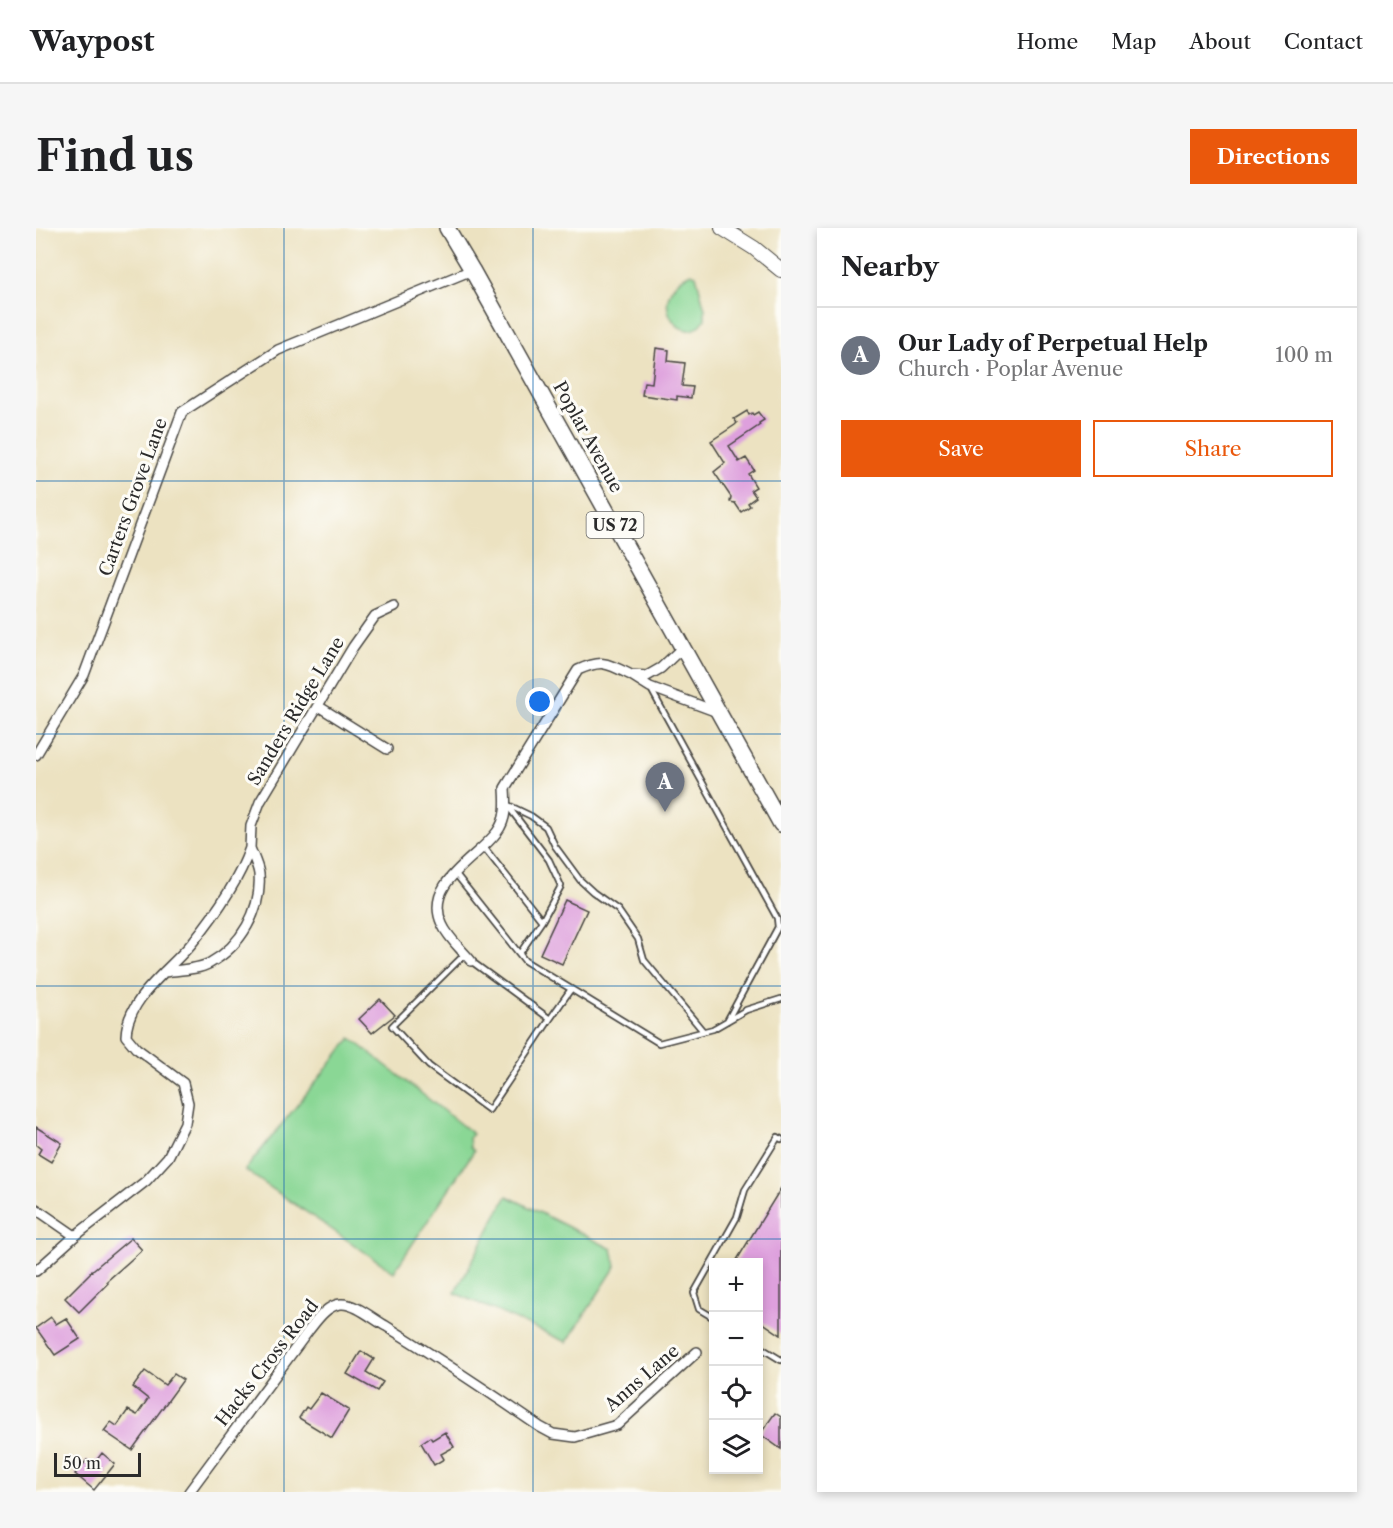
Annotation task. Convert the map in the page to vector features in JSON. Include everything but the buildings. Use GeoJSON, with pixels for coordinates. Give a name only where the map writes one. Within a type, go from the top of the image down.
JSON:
{"type":"FeatureCollection","features":[{"type":"Feature","properties":{"kind":"main road","name":"Poplar Avenue"},"geometry":{"type":"LineString","coordinates":[[447,228],[781,824]]}},
{"type":"Feature","properties":{"kind":"street"},"geometry":{"type":"LineString","coordinates":[[722,228],[754,248],[781,270]]}},
{"type":"Feature","properties":{"kind":"street","name":"Carters Grove Lane"},"geometry":{"type":"LineString","coordinates":[[36,755],[84,675],[182,411],[278,350],[472,270]]}},
{"type":"Feature","properties":{"kind":"street","name":"Sanders Ridge Lane"},"geometry":{"type":"LineString","coordinates":[[75,1236],[146,1181],[168,1157],[185,1124],[188,1103],[183,1083],[136,1048],[126,1036],[126,1024],[145,992],[190,946],[208,922],[245,862],[250,848],[251,826],[260,802],[353,647],[375,615],[394,607]]}},
{"type":"Feature","properties":{"kind":"street"},"geometry":{"type":"LineString","coordinates":[[631,675],[647,676],[661,668],[683,647]]}},
{"type":"Feature","properties":{"kind":"street"},"geometry":{"type":"LineString","coordinates":[[468,957],[444,928],[439,912],[439,901],[443,888],[497,833],[506,804],[505,788],[578,670],[596,662],[613,666],[650,687],[720,713]]}},
{"type":"Feature","properties":{"kind":"street"},"geometry":{"type":"LineString","coordinates":[[318,706],[387,749]]}},
{"type":"Feature","properties":{"kind":"street","name":"Sanders Ridge Lane"},"geometry":{"type":"LineString","coordinates":[[164,972],[208,965],[233,946],[248,925],[258,899],[259,872],[250,848]]}},
{"type":"Feature","properties":{"kind":"street"},"geometry":{"type":"LineString","coordinates":[[36,1209],[75,1236],[36,1271]]}},
{"type":"Feature","properties":{"kind":"street","name":"Hacks Cross Road"},"geometry":{"type":"LineString","coordinates":[[189,1492],[309,1330],[322,1314],[339,1304],[352,1307],[443,1360],[540,1427]]}},
{"type":"Feature","properties":{"kind":"street","name":"Anns Lane"},"geometry":{"type":"LineString","coordinates":[[540,1427],[553,1434],[575,1437],[617,1425],[697,1352]]}},
{"type":"Feature","properties":{"kind":"lane"},"geometry":{"type":"LineString","coordinates":[[650,687],[777,918],[778,927],[727,1021]]}},
{"type":"Feature","properties":{"kind":"lane"},"geometry":{"type":"LineString","coordinates":[[506,804],[549,860],[561,886],[542,921],[520,953]]}},
{"type":"Feature","properties":{"kind":"lane"},"geometry":{"type":"LineString","coordinates":[[506,804],[531,816],[546,827],[555,846],[580,880],[618,910],[638,939],[644,960],[703,1031]]}},
{"type":"Feature","properties":{"kind":"lane"},"geometry":{"type":"LineString","coordinates":[[483,846],[542,921]]}},
{"type":"Feature","properties":{"kind":"lane"},"geometry":{"type":"LineString","coordinates":[[456,873],[525,961],[659,1043],[703,1031],[746,1010],[781,999]]}},
{"type":"Feature","properties":{"kind":"lane"},"geometry":{"type":"LineString","coordinates":[[550,1019],[468,957],[392,1026],[429,1066],[489,1110],[572,988]]}},
{"type":"Feature","properties":{"kind":"lane"},"geometry":{"type":"LineString","coordinates":[[709,1315],[699,1309],[694,1293],[737,1217],[745,1190],[777,1137],[781,1139]]}},
{"type":"Feature","properties":{"kind":"lane"},"geometry":{"type":"LineString","coordinates":[[763,1349],[781,1360]]}},
{"type":"Feature","properties":{"kind":"green space"},"geometry":{"type":"Polygon","coordinates":[[[691,273],[696,275],[705,309],[705,319],[697,328],[687,330],[678,326],[671,318],[668,307],[669,295],[676,283],[691,273]]]}},
{"type":"Feature","properties":{"kind":"green space"},"geometry":{"type":"Polygon","coordinates":[[[351,1038],[473,1134],[469,1138],[470,1147],[474,1151],[394,1272],[245,1170],[351,1038]]]}},
{"type":"Feature","properties":{"kind":"green space"},"geometry":{"type":"Polygon","coordinates":[[[507,1196],[612,1249],[616,1266],[567,1342],[455,1293],[507,1196]]]}},
{"type":"Feature","properties":{"kind":"place","name":"Our Lady of Perpetual Help"},"geometry":{"type":"Point","coordinates":[665,812]}}]}
